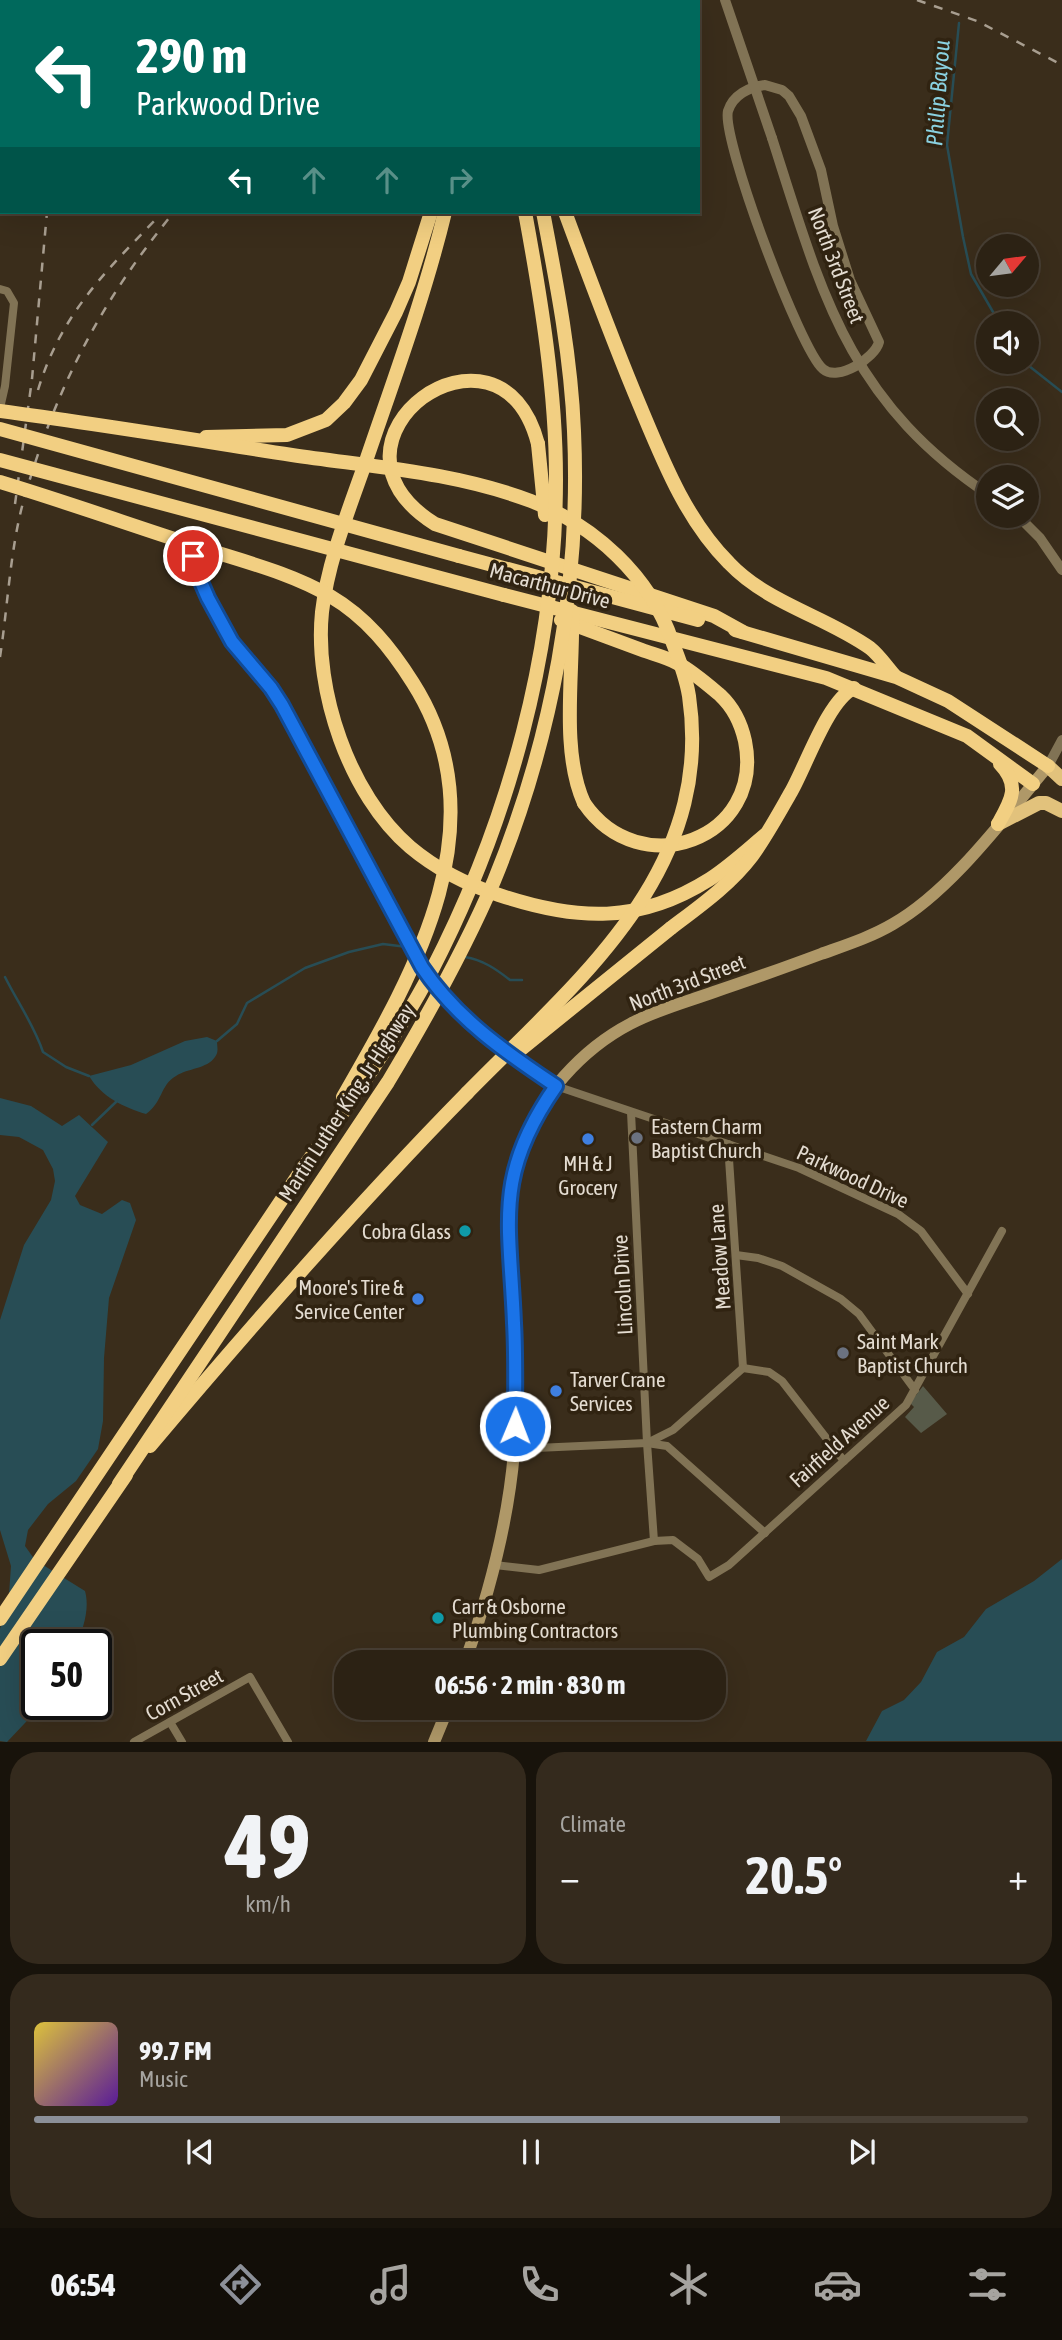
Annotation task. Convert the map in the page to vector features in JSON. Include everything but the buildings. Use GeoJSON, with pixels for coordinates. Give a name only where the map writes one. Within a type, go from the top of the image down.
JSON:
{"type":"FeatureCollection","features":[{"type":"Feature","properties":{"kind":"highway"},"geometry":{"type":"LineString","coordinates":[[191,437],[264,438],[287,435],[314,426],[335,413],[357,386],[385,335],[409,282],[430,214]]}},
{"type":"Feature","properties":{"kind":"highway"},"geometry":{"type":"LineString","coordinates":[[444,214],[424,291],[351,503],[325,595],[321,639],[327,691],[344,750],[356,776],[384,820],[410,847],[428,860],[484,890],[548,908],[592,914],[644,910],[711,878],[765,835]]}},
{"type":"Feature","properties":{"kind":"highway","name":"Martin Luther King, Jr Highway"},"geometry":{"type":"LineString","coordinates":[[0,1618],[392,1038],[430,974],[463,904],[513,771],[537,665],[552,579],[556,480],[555,435],[544,324],[525,214]]}},
{"type":"Feature","properties":{"kind":"highway","name":"Martin Luther King, Jr Highway"},"geometry":{"type":"LineString","coordinates":[[0,1659],[388,1082],[459,956],[502,860],[538,751],[557,660],[571,572],[575,494],[572,394],[561,303],[543,214]]}},
{"type":"Feature","properties":{"kind":"highway"},"geometry":{"type":"LineString","coordinates":[[566,214],[613,342],[665,466],[691,512],[729,563],[766,593],[872,649],[896,677]]}},
{"type":"Feature","properties":{"kind":"highway"},"geometry":{"type":"LineString","coordinates":[[552,579],[538,444],[531,421],[510,395],[497,387],[479,382],[464,381],[441,386],[419,399],[398,423],[389,452],[392,471],[408,502],[418,513],[435,524],[714,616],[743,632]]}},
{"type":"Feature","properties":{"kind":"highway"},"geometry":{"type":"LineString","coordinates":[[0,409],[440,475],[491,488],[565,516],[592,534],[622,560],[643,586],[668,628],[685,680],[691,728],[690,774],[678,829],[655,881],[623,928],[239,1339],[119,1484]]}},
{"type":"Feature","properties":{"kind":"highway","name":"Macarthur Drive"},"geometry":{"type":"LineString","coordinates":[[0,429],[743,632],[896,677],[948,701],[1048,766],[1062,779]]}},
{"type":"Feature","properties":{"kind":"highway","name":"Macarthur Drive"},"geometry":{"type":"LineString","coordinates":[[0,460],[505,596],[826,678],[967,736],[1033,784],[1062,811]]}},
{"type":"Feature","properties":{"kind":"highway"},"geometry":{"type":"LineString","coordinates":[[0,482],[270,570],[330,596],[372,628],[406,671],[430,714],[445,762],[451,815],[451,838],[442,885],[414,964],[393,1009],[301,1171]]}},
{"type":"Feature","properties":{"kind":"highway"},"geometry":{"type":"LineString","coordinates":[[505,596],[526,607],[677,663],[719,695],[735,713],[740,723],[747,760],[744,784],[733,808],[705,834],[679,845],[652,846],[635,843],[610,832],[584,803],[574,776],[571,747],[573,628],[571,572]]}},
{"type":"Feature","properties":{"kind":"highway"},"geometry":{"type":"LineString","coordinates":[[467,1093],[726,884],[752,856],[791,792],[831,712],[843,694],[854,688]]}},
{"type":"Feature","properties":{"kind":"highway"},"geometry":{"type":"LineString","coordinates":[[967,736],[1005,770],[1011,779],[1012,796],[998,824]]}},
{"type":"Feature","properties":{"kind":"highway"},"geometry":{"type":"LineString","coordinates":[[998,824],[1039,803],[1046,803],[1062,811]]}},
{"type":"Feature","properties":{"kind":"main road","name":"North 3rd Street"},"geometry":{"type":"LineString","coordinates":[[469,1650],[495,1565],[506,1518],[514,1449],[515,1367],[507,1227],[509,1194],[522,1145],[535,1118],[556,1086],[594,1049],[628,1025],[662,1010],[850,944],[892,925],[929,899],[961,867],[1048,766]]}},
{"type":"Feature","properties":{"kind":"main road"},"geometry":{"type":"LineString","coordinates":[[433,1741],[443,1720]]}},
{"type":"Feature","properties":{"kind":"street","name":"North 3rd Street"},"geometry":{"type":"LineString","coordinates":[[725,0],[821,287],[858,363],[883,399],[910,430],[976,486]]}},
{"type":"Feature","properties":{"kind":"street"},"geometry":{"type":"LineString","coordinates":[[765,85],[782,90],[789,96],[801,116],[821,170],[850,280],[879,342],[872,354],[858,363],[833,374],[821,368],[785,298],[729,137],[728,113],[732,102],[747,89],[765,85]]}},
{"type":"Feature","properties":{"kind":"street"},"geometry":{"type":"LineString","coordinates":[[0,289],[7,291],[14,303],[0,409]]}},
{"type":"Feature","properties":{"kind":"street"},"geometry":{"type":"LineString","coordinates":[[1030,528],[1062,570]]}},
{"type":"Feature","properties":{"kind":"street","name":"Parkwood Drive"},"geometry":{"type":"LineString","coordinates":[[193,556],[194,566],[208,598],[232,642],[282,705],[422,967],[449,1003],[479,1031],[556,1086],[799,1168],[910,1221],[921,1231],[968,1294]]}},
{"type":"Feature","properties":{"kind":"street","name":"North 3rd Street"},"geometry":{"type":"LineString","coordinates":[[1048,766],[1062,740]]}},
{"type":"Feature","properties":{"kind":"street","name":"Lincoln Drive"},"geometry":{"type":"LineString","coordinates":[[631,1112],[654,1541]]}},
{"type":"Feature","properties":{"kind":"street","name":"Meadow Lane"},"geometry":{"type":"LineString","coordinates":[[729,1144],[743,1368]]}},
{"type":"Feature","properties":{"kind":"street","name":"Fairfield Avenue"},"geometry":{"type":"LineString","coordinates":[[654,1541],[673,1540],[685,1547],[698,1559],[709,1577],[729,1565],[765,1533],[895,1417],[915,1391],[1002,1231]]}},
{"type":"Feature","properties":{"kind":"street"},"geometry":{"type":"LineString","coordinates":[[736,1255],[758,1258],[782,1266],[841,1299],[859,1314],[915,1391]]}},
{"type":"Feature","properties":{"kind":"street"},"geometry":{"type":"LineString","coordinates":[[647,1443],[673,1430],[743,1368],[769,1372],[782,1381],[844,1461]]}},
{"type":"Feature","properties":{"kind":"street"},"geometry":{"type":"LineString","coordinates":[[514,1449],[647,1443],[667,1446],[765,1533]]}},
{"type":"Feature","properties":{"kind":"street"},"geometry":{"type":"LineString","coordinates":[[495,1565],[539,1570],[654,1541]]}},
{"type":"Feature","properties":{"kind":"street","name":"Corn Street"},"geometry":{"type":"LineString","coordinates":[[134,1741],[250,1677],[288,1741]]}},
{"type":"Feature","properties":{"kind":"street"},"geometry":{"type":"LineString","coordinates":[[170,1722],[182,1741]]}},
{"type":"Feature","properties":{"kind":"green space"},"geometry":{"type":"Polygon","coordinates":[[[923,1386],[947,1414],[921,1433],[905,1417],[914,1407],[910,1403],[923,1386]]]}},
{"type":"Feature","properties":{"kind":"water"},"geometry":{"type":"Polygon","coordinates":[[[207,1037],[217,1041],[217,1051],[212,1061],[181,1073],[171,1080],[156,1104],[146,1114],[114,1100],[100,1090],[89,1076],[131,1065],[185,1041],[207,1037]]]}},
{"type":"Feature","properties":{"kind":"water"},"geometry":{"type":"Polygon","coordinates":[[[0,1098],[31,1106],[62,1126],[79,1115],[108,1142],[75,1196],[80,1205],[102,1214],[122,1200],[130,1203],[136,1220],[109,1298],[103,1421],[98,1449],[76,1481],[48,1504],[28,1530],[25,1546],[35,1560],[85,1591],[87,1605],[83,1625],[82,1629],[21,1629],[21,1720],[28,1720],[7,1742],[0,1741],[0,1629],[9,1594],[11,1566],[0,1530],[0,1320],[24,1245],[51,1200],[55,1181],[53,1169],[43,1150],[19,1137],[0,1135],[0,1098]]]}},
{"type":"Feature","properties":{"kind":"water"},"geometry":{"type":"Polygon","coordinates":[[[1062,1559],[1062,1741],[866,1741],[882,1711],[904,1700],[921,1682],[937,1652],[964,1637],[986,1609],[1034,1581],[1062,1559]]]}},
{"type":"Feature","properties":{"kind":"waterway","name":"Philip Bayou"},"geometry":{"type":"LineString","coordinates":[[959,23],[947,145],[971,274],[992,311]]}},
{"type":"Feature","properties":{"kind":"waterway","name":"Philip Bayou"},"geometry":{"type":"LineString","coordinates":[[1039,374],[1062,392]]}},
{"type":"Feature","properties":{"kind":"waterway","name":"Philip Bayou"},"geometry":{"type":"LineString","coordinates":[[217,1041],[237,1024],[247,1003],[305,968],[349,952],[383,944],[407,947]]}},
{"type":"Feature","properties":{"kind":"waterway","name":"Philip Bayou"},"geometry":{"type":"LineString","coordinates":[[465,957],[489,965],[510,980],[522,980]]}},
{"type":"Feature","properties":{"kind":"waterway"},"geometry":{"type":"LineString","coordinates":[[5,977],[43,1052],[66,1067],[89,1076]]}},
{"type":"Feature","properties":{"kind":"waterway","name":"Philip Bayou"},"geometry":{"type":"LineString","coordinates":[[92,1125],[117,1101]]}},
{"type":"Feature","properties":{"kind":"railway"},"geometry":{"type":"LineString","coordinates":[[917,0],[977,21],[1062,65]]}},
{"type":"Feature","properties":{"kind":"railway"},"geometry":{"type":"LineString","coordinates":[[15,504],[32,379],[47,214]]}},
{"type":"Feature","properties":{"kind":"railway"},"geometry":{"type":"LineString","coordinates":[[0,657],[19,518],[51,419],[66,382],[103,312],[172,214]]}},
{"type":"Feature","properties":{"kind":"railway"},"geometry":{"type":"LineString","coordinates":[[38,390],[59,339],[72,316],[103,276],[158,217]]}},
{"type":"Feature","properties":{"kind":"place","name":"Eastern Charm Baptist Church"},"geometry":{"type":"Point","coordinates":[637,1138]}},
{"type":"Feature","properties":{"kind":"place","name":"MH & J Grocery"},"geometry":{"type":"Point","coordinates":[588,1139]}},
{"type":"Feature","properties":{"kind":"place","name":"Cobra Glass"},"geometry":{"type":"Point","coordinates":[465,1231]}},
{"type":"Feature","properties":{"kind":"place","name":"Moore's Tire & Service Center"},"geometry":{"type":"Point","coordinates":[418,1299]}},
{"type":"Feature","properties":{"kind":"place","name":"Saint Mark Baptist Church"},"geometry":{"type":"Point","coordinates":[843,1353]}},
{"type":"Feature","properties":{"kind":"place","name":"Tarver Crane Services"},"geometry":{"type":"Point","coordinates":[556,1391]}},
{"type":"Feature","properties":{"kind":"place","name":"Carr & Osborne Plumbing Contractors"},"geometry":{"type":"Point","coordinates":[438,1618]}},
{"type":"Feature","properties":{"kind":"route"},"geometry":{"type":"LineString","coordinates":[[193,556],[194,566],[208,598],[232,642],[282,705],[411,950],[435,987],[479,1031],[556,1086],[528,1130],[516,1160],[509,1194],[507,1227],[514,1323],[515,1426]]}}]}
